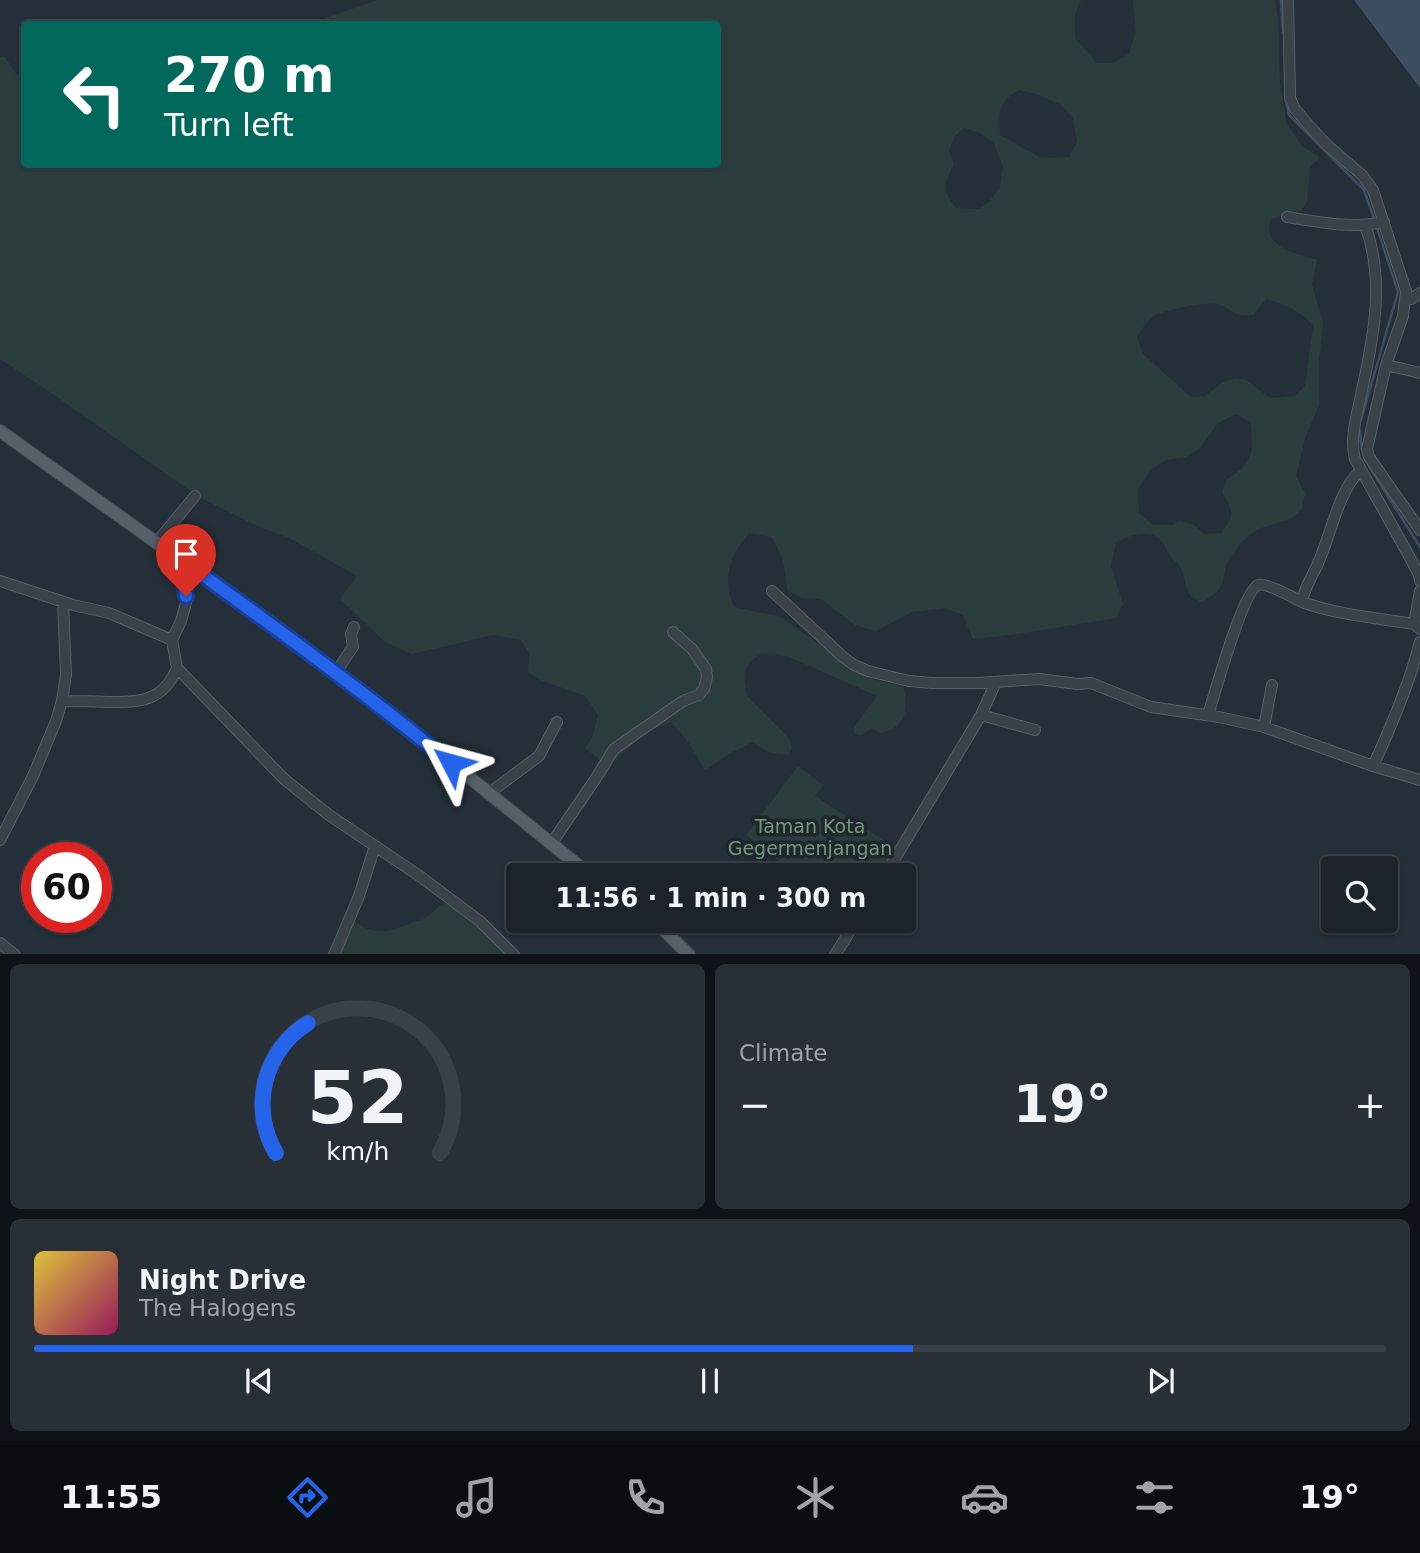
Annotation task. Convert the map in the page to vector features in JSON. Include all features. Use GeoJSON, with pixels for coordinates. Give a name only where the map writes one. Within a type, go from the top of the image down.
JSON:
{"type":"FeatureCollection","features":[{"type":"Feature","properties":{"kind":"main road"},"geometry":{"type":"LineString","coordinates":[[0,431],[336,672],[575,863]]}},
{"type":"Feature","properties":{"kind":"main road"},"geometry":{"type":"LineString","coordinates":[[667,933],[689,954]]}},
{"type":"Feature","properties":{"kind":"street"},"geometry":{"type":"LineString","coordinates":[[1287,0],[1290,91],[1293,103],[1319,138],[1367,181],[1373,190],[1405,285],[1403,316],[1386,365],[1367,453],[1418,521]]}},
{"type":"Feature","properties":{"kind":"street"},"geometry":{"type":"LineString","coordinates":[[1287,217],[1340,224],[1367,225],[1383,222]]}},
{"type":"Feature","properties":{"kind":"street"},"geometry":{"type":"LineString","coordinates":[[1367,225],[1375,258],[1376,307],[1355,427],[1354,460],[1408,554],[1420,581]]}},
{"type":"Feature","properties":{"kind":"street"},"geometry":{"type":"LineString","coordinates":[[1406,299],[1417,297],[1420,293]]}},
{"type":"Feature","properties":{"kind":"street"},"geometry":{"type":"LineString","coordinates":[[1386,365],[1420,373]]}},
{"type":"Feature","properties":{"kind":"street"},"geometry":{"type":"LineString","coordinates":[[1302,602],[1345,494],[1354,476],[1361,471]]}},
{"type":"Feature","properties":{"kind":"street"},"geometry":{"type":"LineString","coordinates":[[156,543],[195,496]]}},
{"type":"Feature","properties":{"kind":"street"},"geometry":{"type":"LineString","coordinates":[[182,560],[186,603],[172,640],[177,668],[284,779],[329,815],[421,877],[481,922],[514,954]]}},
{"type":"Feature","properties":{"kind":"street"},"geometry":{"type":"LineString","coordinates":[[0,581],[63,602],[109,613],[172,640]]}},
{"type":"Feature","properties":{"kind":"street"},"geometry":{"type":"LineString","coordinates":[[1208,715],[1240,618],[1255,587],[1262,584],[1302,602],[1336,612],[1417,626],[1420,591]]}},
{"type":"Feature","properties":{"kind":"street"},"geometry":{"type":"LineString","coordinates":[[772,591],[844,657],[868,671],[909,681],[932,683],[1039,679],[1091,683],[1151,707],[1264,727],[1420,780]]}},
{"type":"Feature","properties":{"kind":"street"},"geometry":{"type":"LineString","coordinates":[[0,840],[33,776],[62,701],[66,675],[63,602]]}},
{"type":"Feature","properties":{"kind":"street"},"geometry":{"type":"LineString","coordinates":[[336,672],[353,647],[351,634],[354,627]]}},
{"type":"Feature","properties":{"kind":"street"},"geometry":{"type":"LineString","coordinates":[[551,844],[614,748],[683,701],[699,695],[704,689],[706,669],[692,649],[673,632]]}},
{"type":"Feature","properties":{"kind":"street"},"geometry":{"type":"LineString","coordinates":[[1373,766],[1413,671],[1420,642]]}},
{"type":"Feature","properties":{"kind":"street"},"geometry":{"type":"LineString","coordinates":[[62,701],[144,700],[160,692],[177,668]]}},
{"type":"Feature","properties":{"kind":"street"},"geometry":{"type":"LineString","coordinates":[[892,863],[981,715],[996,682]]}},
{"type":"Feature","properties":{"kind":"street"},"geometry":{"type":"LineString","coordinates":[[1264,727],[1272,685]]}},
{"type":"Feature","properties":{"kind":"street"},"geometry":{"type":"LineString","coordinates":[[981,715],[1035,730]]}},
{"type":"Feature","properties":{"kind":"street"},"geometry":{"type":"LineString","coordinates":[[488,794],[539,756],[557,722]]}},
{"type":"Feature","properties":{"kind":"street"},"geometry":{"type":"LineString","coordinates":[[334,954],[359,896],[375,846]]}},
{"type":"Feature","properties":{"kind":"street"},"geometry":{"type":"LineString","coordinates":[[835,954],[849,933]]}},
{"type":"Feature","properties":{"kind":"street"},"geometry":{"type":"LineString","coordinates":[[0,943],[15,954]]}},
{"type":"Feature","properties":{"kind":"green space"},"geometry":{"type":"Polygon","coordinates":[[[377,0],[1081,0],[1075,15],[1075,38],[1097,63],[1113,63],[1129,54],[1136,31],[1133,0],[1275,0],[1280,82],[1286,122],[1301,145],[1320,158],[1310,167],[1307,202],[1302,210],[1271,219],[1269,229],[1271,237],[1281,247],[1317,260],[1312,284],[1323,324],[1319,361],[1319,405],[1305,438],[1296,476],[1305,493],[1302,509],[1291,519],[1258,529],[1241,542],[1227,562],[1222,584],[1217,592],[1203,602],[1196,600],[1189,593],[1181,568],[1163,543],[1152,535],[1140,534],[1116,542],[1111,566],[1123,604],[1116,618],[973,639],[963,615],[944,608],[912,612],[876,631],[855,625],[821,599],[802,598],[787,591],[783,562],[771,537],[749,533],[736,550],[729,570],[728,589],[734,607],[781,617],[872,679],[903,686],[906,702],[904,716],[890,730],[881,733],[871,728],[862,735],[857,735],[853,730],[855,726],[877,696],[787,656],[761,654],[750,661],[744,674],[747,696],[789,738],[792,748],[788,755],[768,752],[753,742],[705,770],[689,743],[671,722],[647,731],[613,762],[604,779],[599,759],[585,748],[592,738],[598,715],[585,696],[540,680],[528,672],[529,654],[521,640],[493,635],[412,654],[385,642],[340,599],[357,576],[291,539],[253,524],[199,497],[0,359],[0,57],[4,56],[17,75],[21,75],[21,168],[721,168],[721,21],[318,21],[377,0]],[[1019,90],[1003,103],[1000,135],[1041,158],[1069,157],[1077,142],[1073,118],[1061,105],[1037,94],[1019,90]],[[964,128],[955,136],[949,150],[954,164],[946,182],[946,191],[956,208],[978,209],[989,202],[1000,187],[1003,166],[994,144],[980,133],[964,128]],[[1266,299],[1253,315],[1237,314],[1218,304],[1205,304],[1166,311],[1154,316],[1137,337],[1143,354],[1191,397],[1205,396],[1223,382],[1236,378],[1246,380],[1270,398],[1295,396],[1305,386],[1313,326],[1292,309],[1266,299]],[[1236,414],[1218,423],[1199,449],[1186,457],[1166,460],[1153,468],[1138,488],[1139,513],[1153,525],[1173,525],[1179,521],[1194,525],[1204,534],[1221,533],[1226,527],[1231,513],[1222,492],[1226,480],[1242,468],[1252,449],[1250,422],[1236,414]]]}},
{"type":"Feature","properties":{"kind":"green space","name":"Taman Kota Gegermenjangan"},"geometry":{"type":"Polygon","coordinates":[[[798,766],[823,785],[815,796],[897,849],[888,863],[782,863],[746,835],[798,766]]]}},
{"type":"Feature","properties":{"kind":"green space"},"geometry":{"type":"Polygon","coordinates":[[[451,903],[481,926],[507,954],[336,954],[353,920],[374,931],[395,929],[424,919],[451,903]]]}},
{"type":"Feature","properties":{"kind":"water"},"geometry":{"type":"Polygon","coordinates":[[[1354,0],[1420,0],[1420,88],[1354,0]]]}},
{"type":"Feature","properties":{"kind":"waterway"},"geometry":{"type":"LineString","coordinates":[[1281,0],[1283,32]]}},
{"type":"Feature","properties":{"kind":"waterway"},"geometry":{"type":"LineString","coordinates":[[1286,101],[1289,115],[1364,190],[1374,219]]}},
{"type":"Feature","properties":{"kind":"waterway"},"geometry":{"type":"LineString","coordinates":[[1361,420],[1398,292],[1377,228]]}},
{"type":"Feature","properties":{"kind":"waterway"},"geometry":{"type":"LineString","coordinates":[[1359,426],[1362,450]]}},
{"type":"Feature","properties":{"kind":"waterway"},"geometry":{"type":"LineString","coordinates":[[1369,466],[1420,547]]}},
{"type":"Feature","properties":{"kind":"route"},"geometry":{"type":"LineString","coordinates":[[186,596],[182,560],[336,672],[451,763]]}}]}
